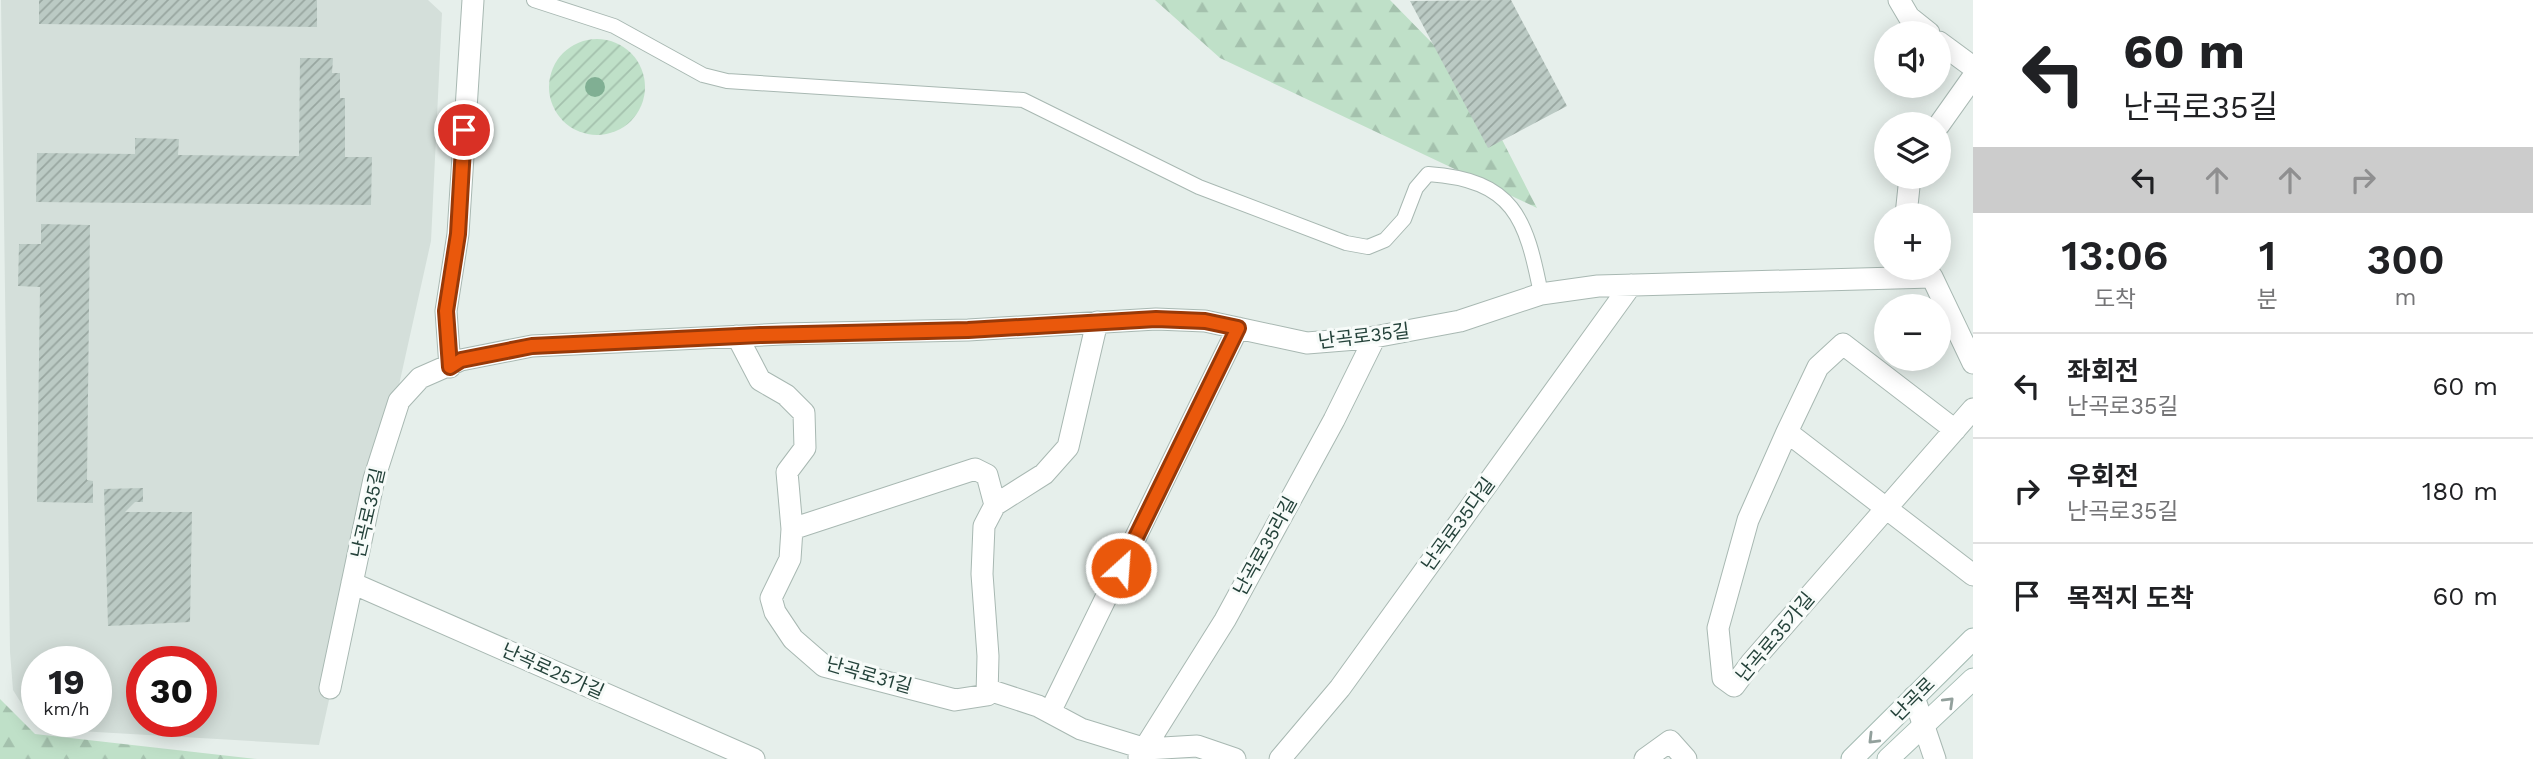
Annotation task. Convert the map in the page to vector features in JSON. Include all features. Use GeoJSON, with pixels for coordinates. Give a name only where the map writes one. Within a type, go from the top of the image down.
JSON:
{"type":"FeatureCollection","features":[{"type":"Feature","properties":{"kind":"street"},"geometry":{"type":"LineString","coordinates":[[450,367],[446,311],[458,234],[473,0]]}},
{"type":"Feature","properties":{"kind":"street"},"geometry":{"type":"LineString","coordinates":[[1899,0],[1914,21]]}},
{"type":"Feature","properties":{"kind":"street"},"geometry":{"type":"LineString","coordinates":[[1951,51],[1973,67]]}},
{"type":"Feature","properties":{"kind":"street"},"geometry":{"type":"LineString","coordinates":[[1948,112],[1973,78]]}},
{"type":"Feature","properties":{"kind":"street","name":"난곡로35길"},"geometry":{"type":"LineString","coordinates":[[330,688],[374,479],[399,401],[420,379],[461,360],[532,346],[737,336],[968,330],[1168,319],[1205,321],[1307,343],[1375,337],[1460,321],[1541,294],[1598,286],[1874,274]]}},
{"type":"Feature","properties":{"kind":"street","name":"난곡로35길"},"geometry":{"type":"LineString","coordinates":[[1934,280],[1972,358]]}},
{"type":"Feature","properties":{"kind":"street","name":"난곡로35다길"},"geometry":{"type":"LineString","coordinates":[[1280,759],[1340,688],[1631,285]]}},
{"type":"Feature","properties":{"kind":"street"},"geometry":{"type":"LineString","coordinates":[[987,695],[988,656],[982,574],[984,526],[995,505],[1044,474],[1068,447],[1097,322]]}},
{"type":"Feature","properties":{"kind":"street"},"geometry":{"type":"LineString","coordinates":[[1050,712],[1238,328]]}},
{"type":"Feature","properties":{"kind":"street","name":"난곡로31길"},"geometry":{"type":"LineString","coordinates":[[737,336],[760,380],[786,394],[804,413],[806,448],[786,472],[792,529],[790,559],[771,598],[775,612],[793,639],[824,666],[955,700],[987,695],[989,691],[1038,706],[1081,729],[1142,754],[1197,746],[1235,759]]}},
{"type":"Feature","properties":{"kind":"street","name":"난곡로35라길"},"geometry":{"type":"LineString","coordinates":[[1142,754],[1225,620],[1334,420],[1375,337]]}},
{"type":"Feature","properties":{"kind":"street","name":"난곡로35가길"},"geometry":{"type":"LineString","coordinates":[[1955,430],[1843,344],[1818,367],[1748,520],[1729,582],[1718,628],[1723,678],[1734,686],[1751,663],[1885,509],[1955,430],[1973,409]]}},
{"type":"Feature","properties":{"kind":"street"},"geometry":{"type":"LineString","coordinates":[[1787,432],[1973,575]]}},
{"type":"Feature","properties":{"kind":"street"},"geometry":{"type":"LineString","coordinates":[[792,529],[975,469],[987,475],[995,505]]}},
{"type":"Feature","properties":{"kind":"street","name":"난곡로25가길"},"geometry":{"type":"LineString","coordinates":[[352,583],[754,759]]}},
{"type":"Feature","properties":{"kind":"street","name":"난곡로"},"geometry":{"type":"LineString","coordinates":[[1852,759],[1973,639]]}},
{"type":"Feature","properties":{"kind":"street","name":"난곡로"},"geometry":{"type":"LineString","coordinates":[[1888,759],[1973,679]]}},
{"type":"Feature","properties":{"kind":"street"},"geometry":{"type":"LineString","coordinates":[[1914,697],[1935,759]]}},
{"type":"Feature","properties":{"kind":"street"},"geometry":{"type":"LineString","coordinates":[[1645,759],[1671,741],[1686,759]]}},
{"type":"Feature","properties":{"kind":"lane"},"geometry":{"type":"LineString","coordinates":[[534,0],[614,26],[703,75],[727,82],[1023,100],[1199,187],[1346,243],[1368,247],[1385,240],[1404,219],[1416,188],[1428,174],[1453,176],[1483,185],[1500,197],[1520,218],[1534,256],[1541,294]]}},
{"type":"Feature","properties":{"kind":"shaded area"},"geometry":{"type":"Polygon","coordinates":[[[1,0],[428,0],[442,13],[431,241],[319,745],[182,737],[217,737],[217,646],[126,646],[126,734],[112,733],[112,646],[21,646],[21,703],[13,690],[10,652],[1,0]]]}},
{"type":"Feature","properties":{"kind":"green space"},"geometry":{"type":"Polygon","coordinates":[[[1155,0],[1390,0],[1475,87],[1537,208],[1220,58],[1155,0]]]}},
{"type":"Feature","properties":{"kind":"green space"},"geometry":{"type":"Polygon","coordinates":[[[597,39],[615,42],[631,53],[642,69],[645,87],[642,105],[631,121],[615,132],[597,135],[579,132],[563,121],[552,105],[549,87],[552,69],[563,53],[579,42],[597,39]]]}},
{"type":"Feature","properties":{"kind":"green space"},"geometry":{"type":"Polygon","coordinates":[[[0,699],[21,720],[21,737],[62,737],[257,759],[0,759],[0,699]]]}},
{"type":"Feature","properties":{"kind":"building"},"geometry":{"type":"Polygon","coordinates":[[[39,0],[317,0],[317,27],[39,24],[39,0]]]}},
{"type":"Feature","properties":{"kind":"building"},"geometry":{"type":"Polygon","coordinates":[[[1511,0],[1567,106],[1488,148],[1410,1],[1511,0]]]}},
{"type":"Feature","properties":{"kind":"building"},"geometry":{"type":"Polygon","coordinates":[[[300,58],[333,58],[332,73],[340,73],[340,98],[345,98],[345,157],[372,157],[371,205],[36,202],[37,153],[135,154],[135,138],[179,139],[178,155],[299,156],[300,58]]]}},
{"type":"Feature","properties":{"kind":"building"},"geometry":{"type":"Polygon","coordinates":[[[41,224],[90,225],[87,480],[93,481],[93,503],[37,502],[40,287],[18,286],[19,244],[41,244],[41,224]]]}},
{"type":"Feature","properties":{"kind":"building"},"geometry":{"type":"Polygon","coordinates":[[[143,488],[143,502],[135,502],[125,512],[192,512],[190,622],[108,626],[104,489],[143,488]]]}},
{"type":"Feature","properties":{"kind":"route"},"geometry":{"type":"LineString","coordinates":[[464,130],[458,234],[446,311],[450,367],[461,360],[532,346],[760,335],[968,330],[1156,319],[1205,321],[1238,328],[1121,568]]}}]}
